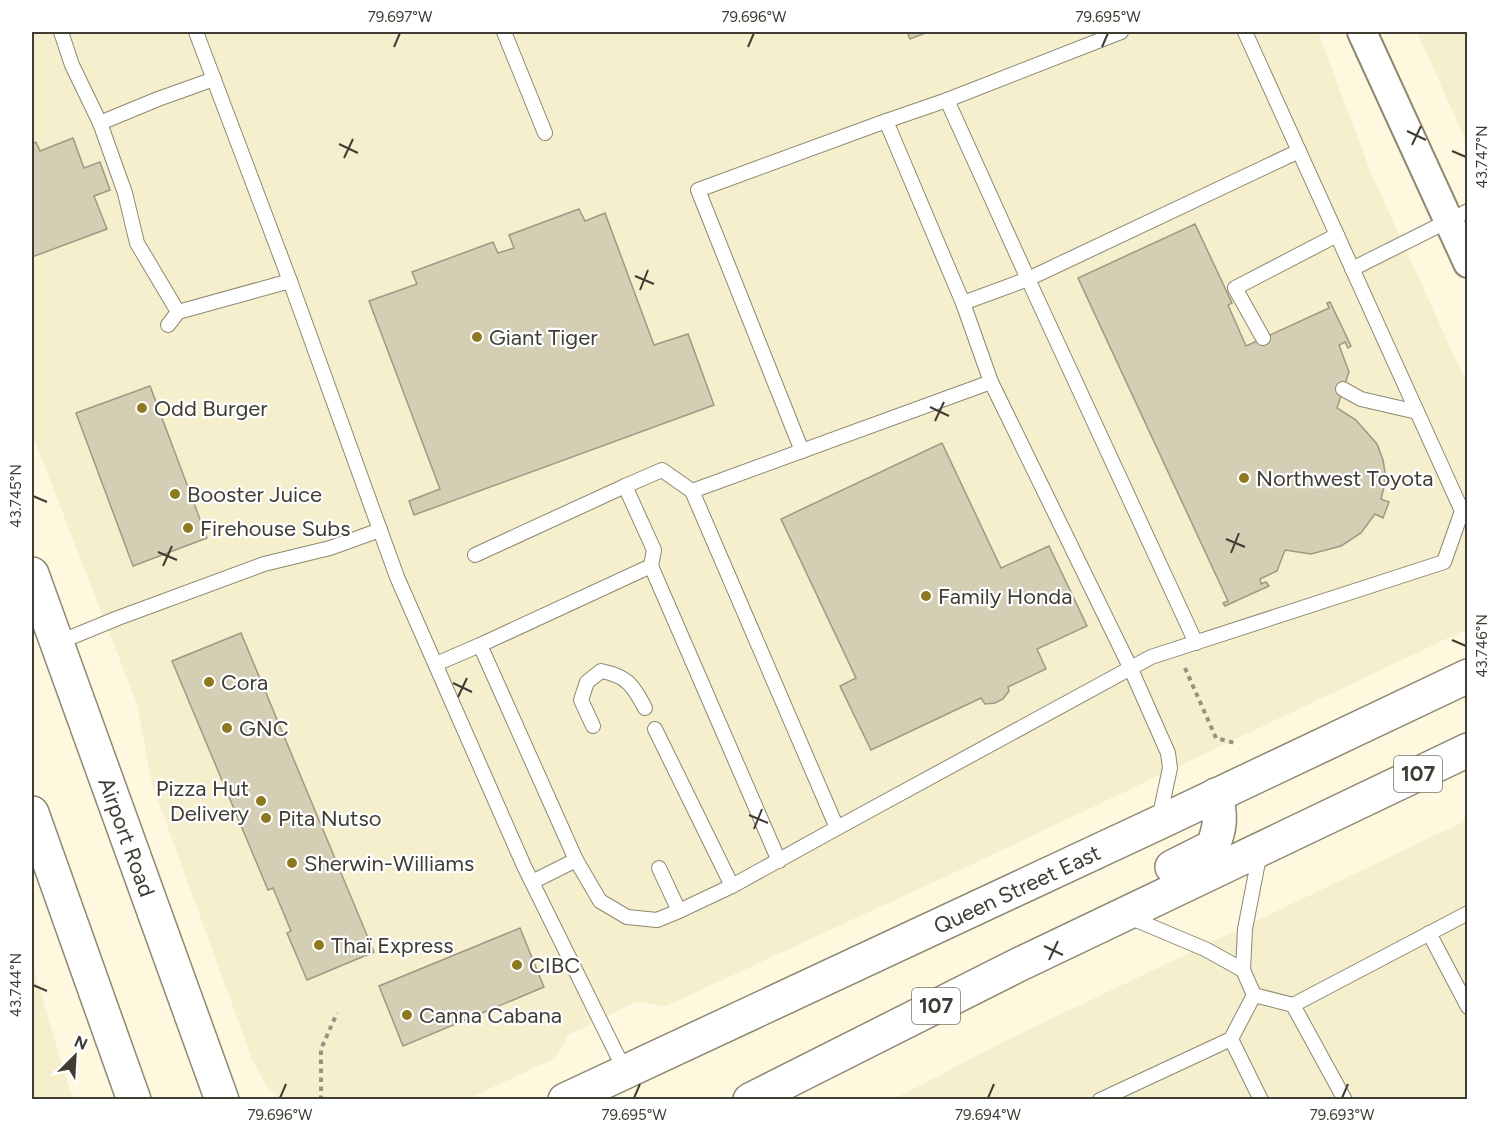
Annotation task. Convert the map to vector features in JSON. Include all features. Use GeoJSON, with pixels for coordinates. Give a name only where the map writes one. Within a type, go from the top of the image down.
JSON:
{"type":"FeatureCollection","features":[{"type":"Feature","properties":{"kind":"main road","name":"Airport Road"},"geometry":{"type":"LineString","coordinates":[[32,574],[222,1100]]}},
{"type":"Feature","properties":{"kind":"main road","name":"Queen Street East"},"geometry":{"type":"LineString","coordinates":[[566,1100],[1467,676]]}},
{"type":"Feature","properties":{"kind":"main road","name":"107"},"geometry":{"type":"LineString","coordinates":[[750,1100],[1016,966],[1467,750]]}},
{"type":"Feature","properties":{"kind":"main road"},"geometry":{"type":"LineString","coordinates":[[1124,915],[1134,885],[1212,847],[1220,824],[1220,810],[1216,795]]}},
{"type":"Feature","properties":{"kind":"main road"},"geometry":{"type":"LineString","coordinates":[[32,813],[134,1100]]}},
{"type":"Feature","properties":{"kind":"street"},"geometry":{"type":"LineString","coordinates":[[1362,32],[1457,216],[1467,262]]}},
{"type":"Feature","properties":{"kind":"lane"},"geometry":{"type":"LineString","coordinates":[[61,32],[72,65],[100,123],[125,193],[137,243],[178,312]]}},
{"type":"Feature","properties":{"kind":"lane"},"geometry":{"type":"LineString","coordinates":[[196,32],[290,280],[397,577],[532,882],[625,1071]]}},
{"type":"Feature","properties":{"kind":"lane"},"geometry":{"type":"LineString","coordinates":[[504,32],[545,133]]}},
{"type":"Feature","properties":{"kind":"lane"},"geometry":{"type":"LineString","coordinates":[[802,451],[698,190],[947,100],[1121,32]]}},
{"type":"Feature","properties":{"kind":"lane"},"geometry":{"type":"LineString","coordinates":[[480,645],[576,860],[600,901],[627,917],[657,920],[732,886],[779,861],[1151,657],[1444,562],[1462,511],[1245,32]]}},
{"type":"Feature","properties":{"kind":"lane"},"geometry":{"type":"LineString","coordinates":[[100,123],[214,79]]}},
{"type":"Feature","properties":{"kind":"lane"},"geometry":{"type":"LineString","coordinates":[[947,100],[1196,643]]}},
{"type":"Feature","properties":{"kind":"lane"},"geometry":{"type":"LineString","coordinates":[[886,121],[963,303],[991,382],[1130,667],[1168,753],[1170,768],[1158,823]]}},
{"type":"Feature","properties":{"kind":"lane"},"geometry":{"type":"LineString","coordinates":[[963,303],[1028,279],[1299,151]]}},
{"type":"Feature","properties":{"kind":"lane"},"geometry":{"type":"LineString","coordinates":[[1352,268],[1457,216]]}},
{"type":"Feature","properties":{"kind":"lane"},"geometry":{"type":"LineString","coordinates":[[1263,338],[1235,288],[1337,235]]}},
{"type":"Feature","properties":{"kind":"lane"},"geometry":{"type":"LineString","coordinates":[[168,325],[178,312],[290,280]]}},
{"type":"Feature","properties":{"kind":"lane"},"geometry":{"type":"LineString","coordinates":[[692,491],[991,382]]}},
{"type":"Feature","properties":{"kind":"lane"},"geometry":{"type":"LineString","coordinates":[[1343,389],[1361,399],[1417,412]]}},
{"type":"Feature","properties":{"kind":"lane"},"geometry":{"type":"LineString","coordinates":[[475,555],[662,470],[692,491],[837,828]]}},
{"type":"Feature","properties":{"kind":"lane"},"geometry":{"type":"LineString","coordinates":[[625,486],[654,550],[651,566],[779,861]]}},
{"type":"Feature","properties":{"kind":"lane"},"geometry":{"type":"LineString","coordinates":[[57,643],[264,564],[330,548],[381,530]]}},
{"type":"Feature","properties":{"kind":"lane"},"geometry":{"type":"LineString","coordinates":[[436,664],[651,566]]}},
{"type":"Feature","properties":{"kind":"lane"},"geometry":{"type":"LineString","coordinates":[[593,726],[581,700],[587,682],[600,671],[618,674],[635,687],[645,708]]}},
{"type":"Feature","properties":{"kind":"lane"},"geometry":{"type":"LineString","coordinates":[[655,729],[732,886]]}},
{"type":"Feature","properties":{"kind":"lane"},"geometry":{"type":"LineString","coordinates":[[1254,995],[1243,970],[1245,929],[1260,850]]}},
{"type":"Feature","properties":{"kind":"lane"},"geometry":{"type":"LineString","coordinates":[[532,882],[576,860]]}},
{"type":"Feature","properties":{"kind":"lane"},"geometry":{"type":"LineString","coordinates":[[659,868],[679,911]]}},
{"type":"Feature","properties":{"kind":"lane"},"geometry":{"type":"LineString","coordinates":[[1254,995],[1293,1005],[1467,913]]}},
{"type":"Feature","properties":{"kind":"lane"},"geometry":{"type":"LineString","coordinates":[[1124,915],[1205,949],[1243,970]]}},
{"type":"Feature","properties":{"kind":"lane"},"geometry":{"type":"LineString","coordinates":[[1429,933],[1465,1000]]}},
{"type":"Feature","properties":{"kind":"lane"},"geometry":{"type":"LineString","coordinates":[[1100,1100],[1231,1039],[1254,995]]}},
{"type":"Feature","properties":{"kind":"lane"},"geometry":{"type":"LineString","coordinates":[[1293,1005],[1345,1100]]}},
{"type":"Feature","properties":{"kind":"lane"},"geometry":{"type":"LineString","coordinates":[[1231,1039],[1261,1100]]}},
{"type":"Feature","properties":{"kind":"path"},"geometry":{"type":"LineString","coordinates":[[1185,668],[1216,738],[1235,743]]}},
{"type":"Feature","properties":{"kind":"path"},"geometry":{"type":"LineString","coordinates":[[321,1100],[321,1049],[337,1014]]}},
{"type":"Feature","properties":{"kind":"shaded area"},"geometry":{"type":"Polygon","coordinates":[[[32,32],[1318,32],[1371,173],[1467,384],[1467,629],[973,864],[666,1006],[636,1002],[568,1035],[553,1059],[468,1099],[279,1099],[265,1084],[252,1059],[152,784],[137,704],[32,434],[32,32]]]}},
{"type":"Feature","properties":{"kind":"shaded area"},"geometry":{"type":"Polygon","coordinates":[[[1417,32],[1467,32],[1467,143],[1436,74],[1417,32]]]}},
{"type":"Feature","properties":{"kind":"shaded area"},"geometry":{"type":"Polygon","coordinates":[[[1467,820],[1467,1099],[892,1100],[1007,1040],[1467,820]]]}},
{"type":"Feature","properties":{"kind":"shaded area"},"geometry":{"type":"Polygon","coordinates":[[[32,963],[70,1091],[74,1099],[32,1099],[32,963]]]}},
{"type":"Feature","properties":{"kind":"building"},"geometry":{"type":"Polygon","coordinates":[[[907,32],[928,32],[910,39],[907,32]]]}},
{"type":"Feature","properties":{"kind":"building"},"geometry":{"type":"Polygon","coordinates":[[[73,138],[84,168],[100,162],[110,190],[94,196],[107,229],[32,257],[32,144],[36,142],[40,151],[73,138]]]}},
{"type":"Feature","properties":{"kind":"building"},"geometry":{"type":"Polygon","coordinates":[[[579,209],[585,221],[605,213],[654,345],[688,334],[714,405],[414,515],[409,501],[440,489],[369,301],[417,284],[412,272],[493,242],[498,253],[514,248],[509,235],[579,209]]]}},
{"type":"Feature","properties":{"kind":"building"},"geometry":{"type":"Polygon","coordinates":[[[1195,224],[1232,303],[1228,305],[1246,346],[1329,308],[1327,303],[1330,302],[1351,346],[1348,348],[1345,342],[1339,345],[1349,372],[1337,408],[1356,420],[1377,444],[1385,472],[1381,499],[1389,502],[1383,518],[1375,514],[1361,533],[1341,546],[1311,554],[1285,550],[1277,571],[1260,579],[1261,584],[1266,582],[1269,586],[1225,606],[1223,603],[1228,601],[1078,278],[1195,224]]]}},
{"type":"Feature","properties":{"kind":"building"},"geometry":{"type":"Polygon","coordinates":[[[150,386],[207,538],[133,566],[76,413],[150,386]]]}},
{"type":"Feature","properties":{"kind":"building"},"geometry":{"type":"Polygon","coordinates":[[[942,443],[1001,568],[1049,546],[1087,626],[1037,649],[1046,669],[1008,687],[1009,691],[1003,699],[985,704],[981,698],[871,750],[840,686],[856,678],[781,519],[942,443]]]}},
{"type":"Feature","properties":{"kind":"building"},"geometry":{"type":"Polygon","coordinates":[[[241,633],[374,952],[307,980],[287,933],[291,931],[273,888],[268,890],[172,661],[241,633]]]}},
{"type":"Feature","properties":{"kind":"building"},"geometry":{"type":"Polygon","coordinates":[[[520,928],[544,987],[403,1046],[379,986],[520,928]]]}},
{"type":"Feature","properties":{"kind":"place","name":"Giant Tiger"},"geometry":{"type":"Point","coordinates":[477,337]}},
{"type":"Feature","properties":{"kind":"place","name":"Odd Burger"},"geometry":{"type":"Point","coordinates":[142,408]}},
{"type":"Feature","properties":{"kind":"place","name":"Northwest Toyota"},"geometry":{"type":"Point","coordinates":[1244,478]}},
{"type":"Feature","properties":{"kind":"place","name":"Booster Juice"},"geometry":{"type":"Point","coordinates":[175,494]}},
{"type":"Feature","properties":{"kind":"place","name":"Firehouse Subs"},"geometry":{"type":"Point","coordinates":[188,528]}},
{"type":"Feature","properties":{"kind":"place","name":"Family Honda"},"geometry":{"type":"Point","coordinates":[926,596]}},
{"type":"Feature","properties":{"kind":"place","name":"Cora"},"geometry":{"type":"Point","coordinates":[209,682]}},
{"type":"Feature","properties":{"kind":"place","name":"GNC"},"geometry":{"type":"Point","coordinates":[227,728]}},
{"type":"Feature","properties":{"kind":"place","name":"Pizza Hut Delivery"},"geometry":{"type":"Point","coordinates":[261,801]}},
{"type":"Feature","properties":{"kind":"place","name":"Pita Nutso"},"geometry":{"type":"Point","coordinates":[266,818]}},
{"type":"Feature","properties":{"kind":"place","name":"Sherwin-Williams"},"geometry":{"type":"Point","coordinates":[292,863]}},
{"type":"Feature","properties":{"kind":"place","name":"Thaï Express"},"geometry":{"type":"Point","coordinates":[319,945]}},
{"type":"Feature","properties":{"kind":"place","name":"CIBC"},"geometry":{"type":"Point","coordinates":[517,965]}},
{"type":"Feature","properties":{"kind":"place","name":"Canna Cabana"},"geometry":{"type":"Point","coordinates":[407,1015]}}]}
